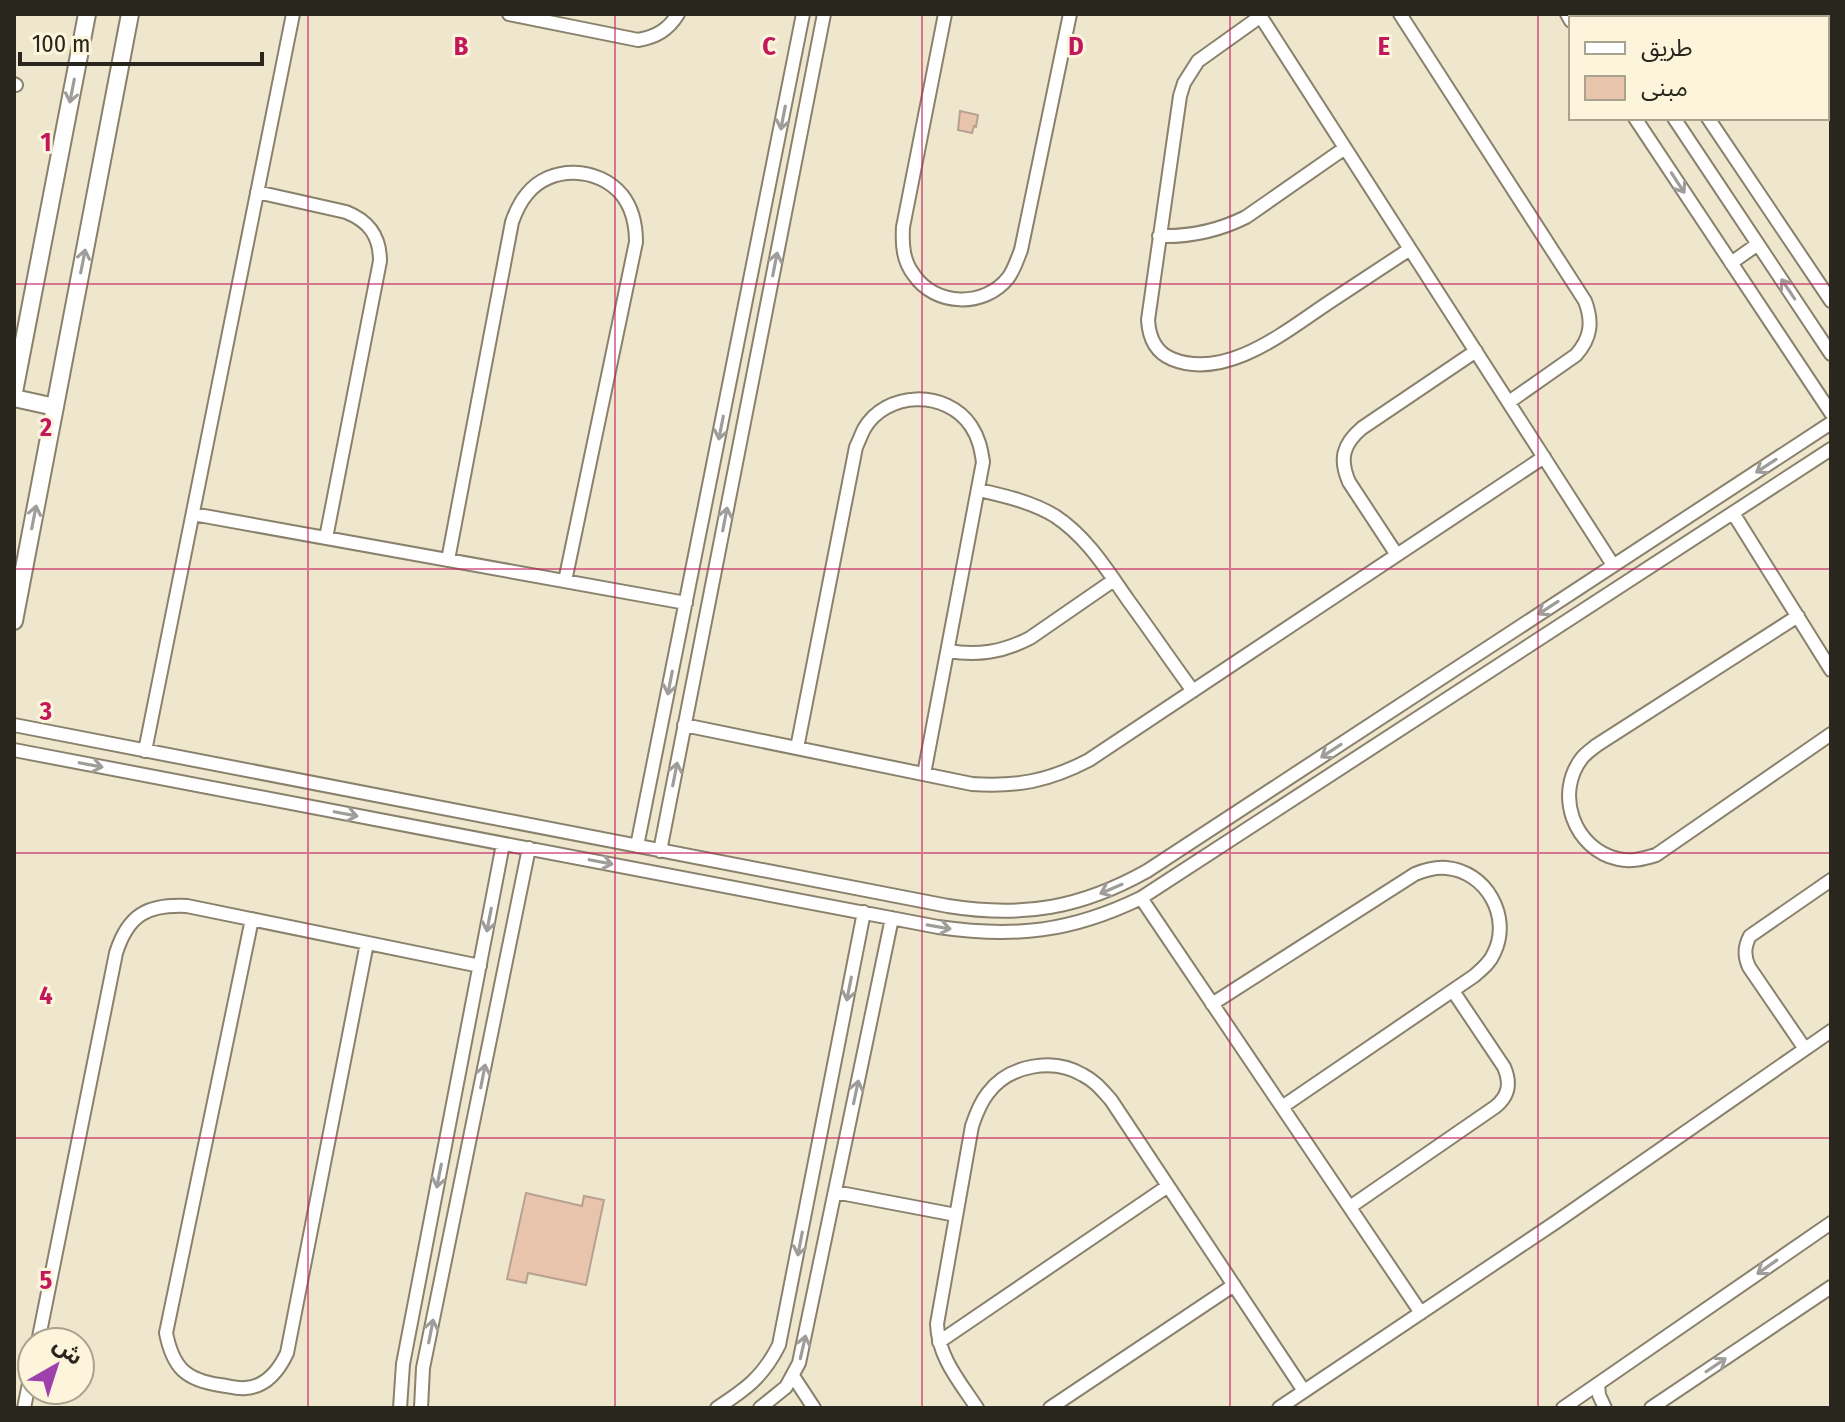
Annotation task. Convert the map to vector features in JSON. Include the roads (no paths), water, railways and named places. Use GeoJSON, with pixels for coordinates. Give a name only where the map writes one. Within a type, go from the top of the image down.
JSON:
{"type":"FeatureCollection","features":[{"type":"Feature","properties":{"kind":"street"},"geometry":{"type":"LineString","coordinates":[[14,392],[87,14]]}},
{"type":"Feature","properties":{"kind":"street"},"geometry":{"type":"LineString","coordinates":[[14,621],[130,14]]}},
{"type":"Feature","properties":{"kind":"street"},"geometry":{"type":"LineString","coordinates":[[145,751],[293,14]]}},
{"type":"Feature","properties":{"kind":"street"},"geometry":{"type":"LineString","coordinates":[[509,14],[553,18],[638,40],[663,32],[678,14]]}},
{"type":"Feature","properties":{"kind":"street"},"geometry":{"type":"LineString","coordinates":[[637,846],[803,14]]}},
{"type":"Feature","properties":{"kind":"street"},"geometry":{"type":"LineString","coordinates":[[660,851],[824,14]]}},
{"type":"Feature","properties":{"kind":"street"},"geometry":{"type":"LineString","coordinates":[[945,14],[902,244],[914,276],[927,289],[942,297],[959,300],[976,298],[992,291],[1006,281],[1016,266],[1070,14]]}},
{"type":"Feature","properties":{"kind":"street"},"geometry":{"type":"LineString","coordinates":[[1400,14],[1585,301],[1589,312],[1591,324],[1584,346],[1576,355],[1509,402]]}},
{"type":"Feature","properties":{"kind":"street"},"geometry":{"type":"LineString","coordinates":[[1410,249],[1255,350],[1225,360],[1195,363],[1179,361],[1159,351],[1148,331],[1159,236],[1180,96],[1198,61],[1260,15],[1613,565]]}},
{"type":"Feature","properties":{"kind":"street"},"geometry":{"type":"LineString","coordinates":[[790,85],[810,89]]}},
{"type":"Feature","properties":{"kind":"street"},"geometry":{"type":"LineString","coordinates":[[1636,120],[1831,413]]}},
{"type":"Feature","properties":{"kind":"street"},"geometry":{"type":"LineString","coordinates":[[1675,120],[1831,354]]}},
{"type":"Feature","properties":{"kind":"street"},"geometry":{"type":"LineString","coordinates":[[1709,120],[1831,301]]}},
{"type":"Feature","properties":{"kind":"street"},"geometry":{"type":"LineString","coordinates":[[1159,236],[1196,235],[1230,225],[1345,148]]}},
{"type":"Feature","properties":{"kind":"street"},"geometry":{"type":"LineString","coordinates":[[448,560],[512,222],[528,191],[542,180],[575,172],[592,175],[608,182],[631,209],[636,225],[636,242],[565,581]]}},
{"type":"Feature","properties":{"kind":"street"},"geometry":{"type":"LineString","coordinates":[[257,192],[358,216],[376,235],[380,248],[326,538]]}},
{"type":"Feature","properties":{"kind":"street"},"geometry":{"type":"LineString","coordinates":[[1731,263],[1758,244]]}},
{"type":"Feature","properties":{"kind":"street"},"geometry":{"type":"LineString","coordinates":[[1397,555],[1349,482],[1344,471],[1346,447],[1352,436],[1362,428],[1476,351]]}},
{"type":"Feature","properties":{"kind":"street"},"geometry":{"type":"LineString","coordinates":[[729,391],[750,395]]}},
{"type":"Feature","properties":{"kind":"street"},"geometry":{"type":"LineString","coordinates":[[14,398],[55,407]]}},
{"type":"Feature","properties":{"kind":"street"},"geometry":{"type":"LineString","coordinates":[[797,748],[856,447],[864,428],[878,413],[895,403],[916,399],[936,401],[955,409],[970,424],[979,442],[983,462],[924,774]]}},
{"type":"Feature","properties":{"kind":"street"},"geometry":{"type":"LineString","coordinates":[[14,725],[977,911],[1036,910],[1094,897],[1147,871],[1831,423]]}},
{"type":"Feature","properties":{"kind":"street"},"geometry":{"type":"LineString","coordinates":[[14,750],[968,931],[1028,932],[1057,928],[1114,911],[1141,898],[1831,449]]}},
{"type":"Feature","properties":{"kind":"street"},"geometry":{"type":"LineString","coordinates":[[684,725],[972,784],[996,786],[1045,779],[1089,760],[1544,457]]}},
{"type":"Feature","properties":{"kind":"street"},"geometry":{"type":"LineString","coordinates":[[979,490],[1018,499],[1055,516],[1086,543],[1193,691]]}},
{"type":"Feature","properties":{"kind":"street"},"geometry":{"type":"LineString","coordinates":[[1733,513],[1831,670]]}},
{"type":"Feature","properties":{"kind":"street"},"geometry":{"type":"LineString","coordinates":[[193,514],[686,603]]}},
{"type":"Feature","properties":{"kind":"street"},"geometry":{"type":"LineString","coordinates":[[948,651],[982,654],[1015,646],[1114,580]]}},
{"type":"Feature","properties":{"kind":"street"},"geometry":{"type":"LineString","coordinates":[[1798,616],[1597,745],[1583,757],[1573,773],[1569,810],[1581,835],[1602,853],[1619,859],[1638,860],[1656,855],[1831,734]]}},
{"type":"Feature","properties":{"kind":"street"},"geometry":{"type":"LineString","coordinates":[[400,1408],[403,1364],[503,844]]}},
{"type":"Feature","properties":{"kind":"street"},"geometry":{"type":"LineString","coordinates":[[421,1408],[423,1368],[529,848]]}},
{"type":"Feature","properties":{"kind":"street"},"geometry":{"type":"LineString","coordinates":[[1212,1004],[1415,874],[1446,868],[1477,879],[1488,891],[1496,905],[1500,937],[1486,966],[1282,1107]]}},
{"type":"Feature","properties":{"kind":"street"},"geometry":{"type":"LineString","coordinates":[[1805,1049],[1749,967],[1745,951],[1750,936],[1831,880]]}},
{"type":"Feature","properties":{"kind":"street"},"geometry":{"type":"LineString","coordinates":[[1141,898],[1421,1313]]}},
{"type":"Feature","properties":{"kind":"street"},"geometry":{"type":"LineString","coordinates":[[41,1326],[113,969],[122,936],[133,921],[148,910],[167,905],[187,906],[480,966]]}},
{"type":"Feature","properties":{"kind":"street"},"geometry":{"type":"LineString","coordinates":[[717,1408],[760,1376],[779,1345],[864,912]]}},
{"type":"Feature","properties":{"kind":"street"},"geometry":{"type":"LineString","coordinates":[[760,1408],[776,1396],[793,1376],[803,1350],[892,918]]}},
{"type":"Feature","properties":{"kind":"street"},"geometry":{"type":"LineString","coordinates":[[252,919],[166,1333],[176,1363],[201,1382],[245,1389],[259,1385],[281,1366],[287,1353],[367,943]]}},
{"type":"Feature","properties":{"kind":"street"},"geometry":{"type":"LineString","coordinates":[[1350,1207],[1495,1107],[1507,1093],[1508,1075],[1504,1067],[1453,991]]}},
{"type":"Feature","properties":{"kind":"street"},"geometry":{"type":"LineString","coordinates":[[1279,1408],[1556,1222],[1831,1031]]}},
{"type":"Feature","properties":{"kind":"street"},"geometry":{"type":"LineString","coordinates":[[977,1408],[947,1361],[939,1342],[937,1316],[972,1126],[989,1091],[1005,1077],[1042,1065],[1062,1066],[1081,1073],[1098,1085],[1111,1100],[1304,1391]]}},
{"type":"Feature","properties":{"kind":"street"},"geometry":{"type":"LineString","coordinates":[[939,1342],[1168,1186]]}},
{"type":"Feature","properties":{"kind":"street"},"geometry":{"type":"LineString","coordinates":[[835,1192],[956,1215]]}},
{"type":"Feature","properties":{"kind":"street"},"geometry":{"type":"LineString","coordinates":[[1563,1408],[1831,1223]]}},
{"type":"Feature","properties":{"kind":"street"},"geometry":{"type":"LineString","coordinates":[[1050,1408],[1234,1285]]}},
{"type":"Feature","properties":{"kind":"street"},"geometry":{"type":"LineString","coordinates":[[1651,1408],[1831,1287]]}},
{"type":"Feature","properties":{"kind":"street"},"geometry":{"type":"LineString","coordinates":[[793,1376],[814,1408]]}},
{"type":"Feature","properties":{"kind":"street"},"geometry":{"type":"LineString","coordinates":[[1598,1384],[1605,1408]]}}]}
